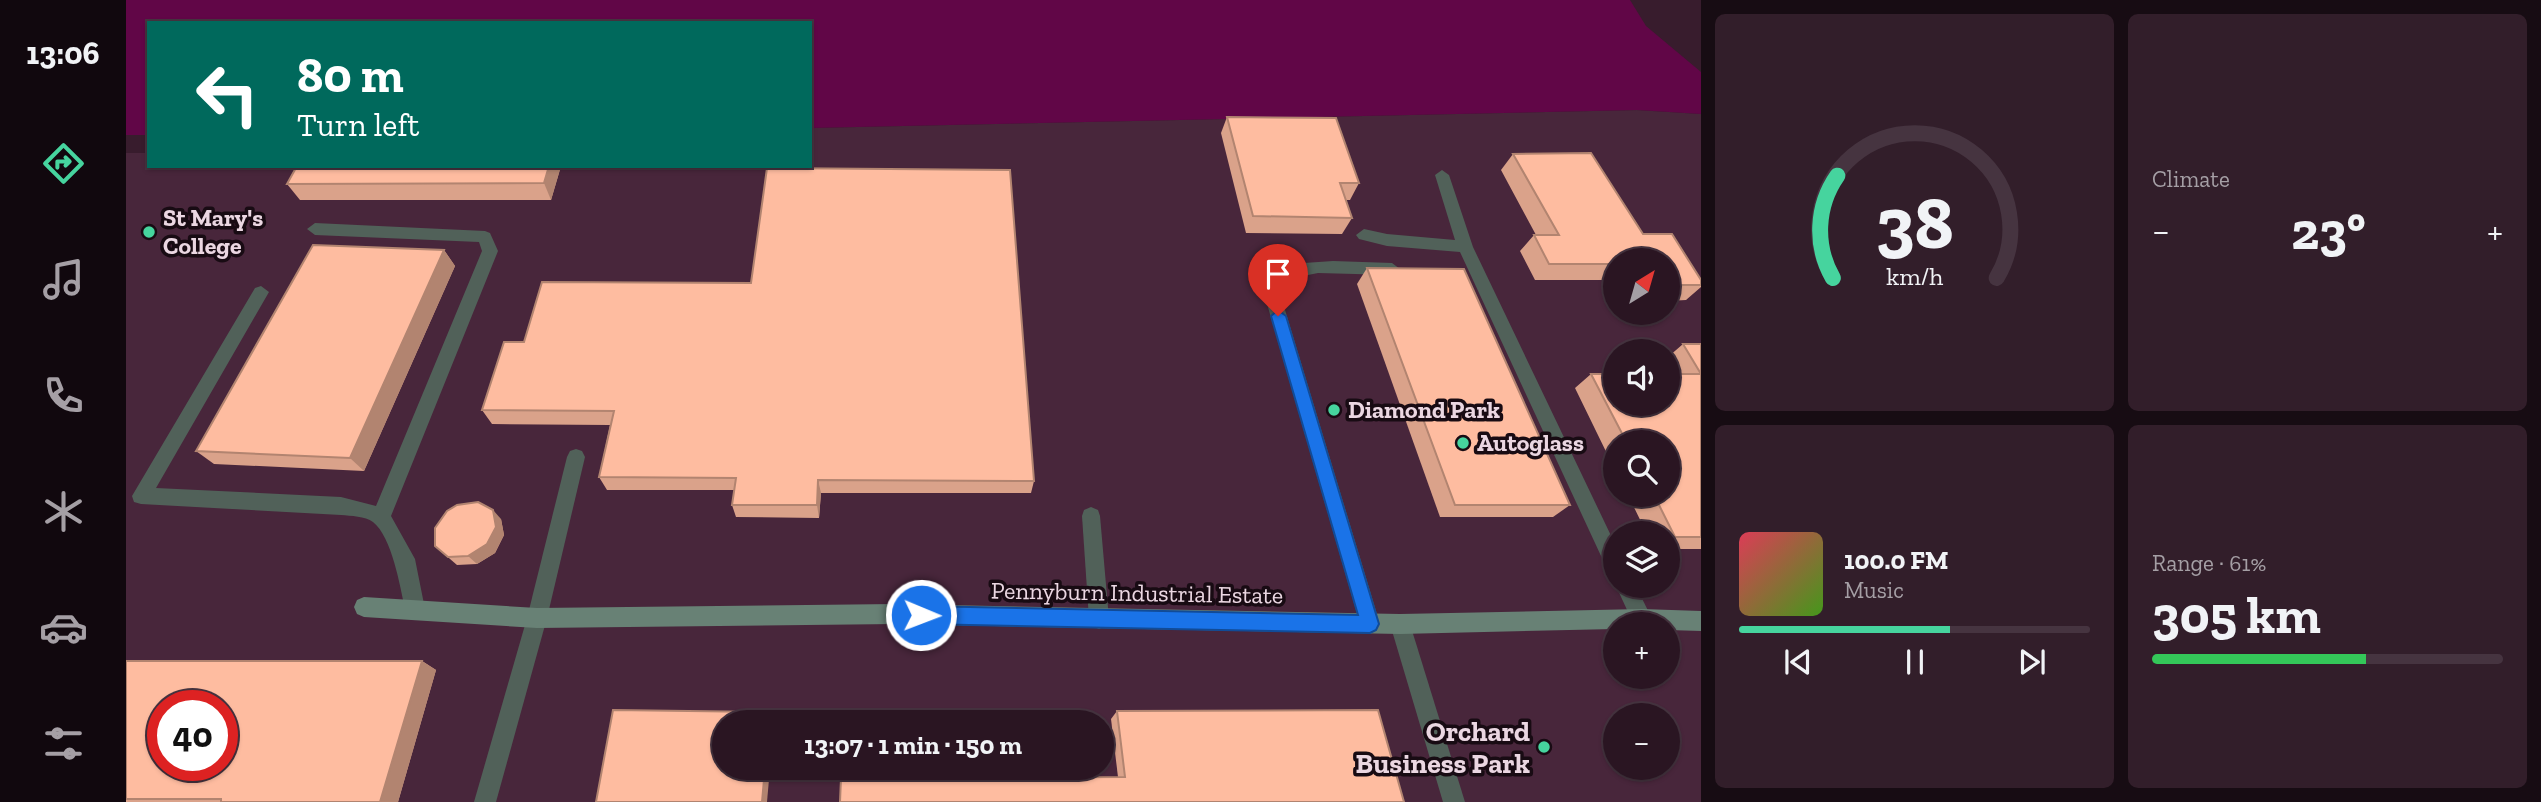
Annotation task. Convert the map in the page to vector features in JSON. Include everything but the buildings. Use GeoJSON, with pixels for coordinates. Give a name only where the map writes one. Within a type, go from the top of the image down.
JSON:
{"type":"FeatureCollection","features":[{"type":"Feature","properties":{"kind":"street"},"geometry":{"type":"LineString","coordinates":[[1442,175],[1465,247],[1603,539]]}},
{"type":"Feature","properties":{"kind":"street"},"geometry":{"type":"LineString","coordinates":[[316,229],[485,237],[490,251],[381,517]]}},
{"type":"Feature","properties":{"kind":"street"},"geometry":{"type":"LineString","coordinates":[[1364,236],[1465,247]]}},
{"type":"Feature","properties":{"kind":"street"},"geometry":{"type":"LineString","coordinates":[[1370,624],[1271,290],[1277,276],[1312,268],[1416,269]]}},
{"type":"Feature","properties":{"kind":"street"},"geometry":{"type":"LineString","coordinates":[[261,292],[141,496],[341,506],[366,510],[381,517],[404,559],[415,609]]}},
{"type":"Feature","properties":{"kind":"street"},"geometry":{"type":"LineString","coordinates":[[485,802],[537,618],[576,457]]}},
{"type":"Feature","properties":{"kind":"street"},"geometry":{"type":"LineString","coordinates":[[1091,516],[1099,619]]}},
{"type":"Feature","properties":{"kind":"street","name":"Pennyburn Industrial Estate"},"geometry":{"type":"LineString","coordinates":[[364,607],[537,618],[896,614],[1370,624],[1603,620]]}},
{"type":"Feature","properties":{"kind":"street","name":"Pennyburn Industrial Estate"},"geometry":{"type":"LineString","coordinates":[[1680,620],[1701,621]]}},
{"type":"Feature","properties":{"kind":"street"},"geometry":{"type":"LineString","coordinates":[[1399,624],[1454,802]]}},
{"type":"Feature","properties":{"kind":"shaded area"},"geometry":{"type":"Polygon","coordinates":[[[126,0],[1630,0],[1646,26],[1701,72],[1701,114],[1637,110],[812,128],[812,21],[147,21],[147,135],[126,135],[126,0]]]}},
{"type":"Feature","properties":{"kind":"shaded area"},"geometry":{"type":"Polygon","coordinates":[[[1637,110],[1701,114],[1701,802],[126,802],[126,153],[147,153],[147,168],[812,168],[812,128],[1637,110]]]}},
{"type":"Feature","properties":{"kind":"place","name":"St Mary's College"},"geometry":{"type":"Point","coordinates":[149,232]}},
{"type":"Feature","properties":{"kind":"place","name":"Diamond Park"},"geometry":{"type":"Point","coordinates":[1334,410]}},
{"type":"Feature","properties":{"kind":"place","name":"Autoglass"},"geometry":{"type":"Point","coordinates":[1463,443]}},
{"type":"Feature","properties":{"kind":"place","name":"Orchard Business Park"},"geometry":{"type":"Point","coordinates":[1544,747]}},
{"type":"Feature","properties":{"kind":"route"},"geometry":{"type":"LineString","coordinates":[[921,615],[1370,624],[1278,316]]}}]}
